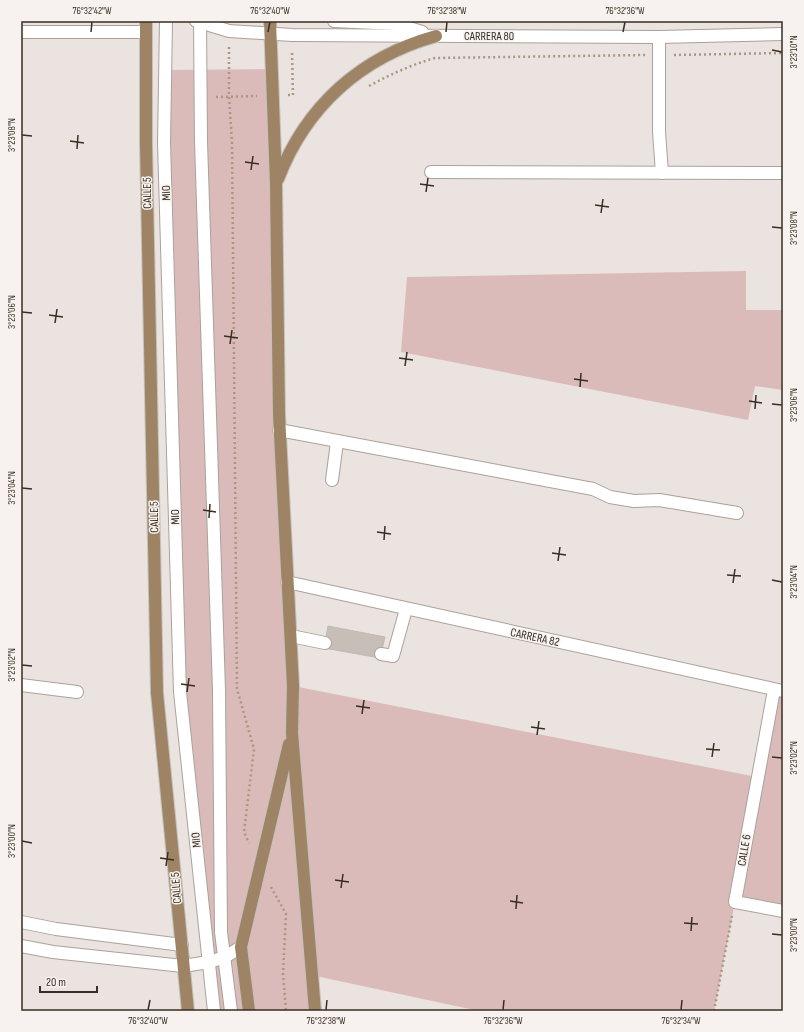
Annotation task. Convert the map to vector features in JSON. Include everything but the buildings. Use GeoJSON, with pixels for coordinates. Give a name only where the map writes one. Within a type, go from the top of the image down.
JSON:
{"type":"FeatureCollection","features":[{"type":"Feature","properties":{"kind":"main road"},"geometry":{"type":"LineString","coordinates":[[270,21],[276,184],[279,430],[293,686],[292,733],[314,1011]]}},
{"type":"Feature","properties":{"kind":"main road","name":"CALLE 5"},"geometry":{"type":"LineString","coordinates":[[146,26],[146,151],[157,694],[188,1011]]}},
{"type":"Feature","properties":{"kind":"main road"},"geometry":{"type":"LineString","coordinates":[[276,184],[290,150],[300,134],[320,107],[342,86],[366,67],[393,52],[436,36]]}},
{"type":"Feature","properties":{"kind":"main road"},"geometry":{"type":"LineString","coordinates":[[249,1011],[242,947],[292,733]]}},
{"type":"Feature","properties":{"kind":"street","name":"MIO"},"geometry":{"type":"LineString","coordinates":[[166,21],[164,143],[180,692],[214,1011]]}},
{"type":"Feature","properties":{"kind":"street"},"geometry":{"type":"LineString","coordinates":[[334,21],[396,24],[436,36]]}},
{"type":"Feature","properties":{"kind":"street","name":"MIO"},"geometry":{"type":"LineString","coordinates":[[198,22],[219,690],[221,932],[231,1011]]}},
{"type":"Feature","properties":{"kind":"street","name":"CARRERA 80"},"geometry":{"type":"LineString","coordinates":[[198,22],[229,31],[292,35],[659,37],[783,34]]}},
{"type":"Feature","properties":{"kind":"street"},"geometry":{"type":"LineString","coordinates":[[21,32],[146,26]]}},
{"type":"Feature","properties":{"kind":"street"},"geometry":{"type":"LineString","coordinates":[[659,37],[662,173]]}},
{"type":"Feature","properties":{"kind":"street"},"geometry":{"type":"LineString","coordinates":[[432,172],[783,173]]}},
{"type":"Feature","properties":{"kind":"street"},"geometry":{"type":"LineString","coordinates":[[279,430],[593,489],[610,497],[634,502],[659,500],[737,512]]}},
{"type":"Feature","properties":{"kind":"street"},"geometry":{"type":"LineString","coordinates":[[332,480],[337,442]]}},
{"type":"Feature","properties":{"kind":"street","name":"CARRERA 82"},"geometry":{"type":"LineString","coordinates":[[287,582],[778,691]]}},
{"type":"Feature","properties":{"kind":"street"},"geometry":{"type":"LineString","coordinates":[[381,654],[393,656],[406,609]]}},
{"type":"Feature","properties":{"kind":"street"},"geometry":{"type":"LineString","coordinates":[[290,636],[325,643]]}},
{"type":"Feature","properties":{"kind":"street"},"geometry":{"type":"LineString","coordinates":[[21,685],[77,692]]}},
{"type":"Feature","properties":{"kind":"street","name":"CALLE 6"},"geometry":{"type":"LineString","coordinates":[[735,902],[778,691]]}},
{"type":"Feature","properties":{"kind":"street"},"geometry":{"type":"LineString","coordinates":[[735,902],[783,911]]}},
{"type":"Feature","properties":{"kind":"street"},"geometry":{"type":"LineString","coordinates":[[21,922],[56,929],[182,945]]}},
{"type":"Feature","properties":{"kind":"street"},"geometry":{"type":"LineString","coordinates":[[21,946],[53,952],[183,966],[209,962],[225,957],[242,947]]}},
{"type":"Feature","properties":{"kind":"path"},"geometry":{"type":"LineString","coordinates":[[229,31],[229,96],[233,166],[237,689],[254,749],[244,832],[260,866],[286,914],[283,974],[286,1011]]}},
{"type":"Feature","properties":{"kind":"path"},"geometry":{"type":"LineString","coordinates":[[292,35],[293,95]]}},
{"type":"Feature","properties":{"kind":"path"},"geometry":{"type":"LineString","coordinates":[[364,90],[392,73],[435,58],[783,53]]}},
{"type":"Feature","properties":{"kind":"path"},"geometry":{"type":"LineString","coordinates":[[714,1011],[735,902]]}},
{"type":"Feature","properties":{"kind":"shaded area"},"geometry":{"type":"Polygon","coordinates":[[[272,69],[293,686],[757,777],[774,690],[783,691],[783,911],[734,907],[714,1011],[479,1011],[311,975],[315,1011],[214,1011],[180,692],[165,70],[272,69]]]}},
{"type":"Feature","properties":{"kind":"shaded area"},"geometry":{"type":"Polygon","coordinates":[[[746,271],[746,310],[783,310],[783,390],[755,386],[748,420],[401,352],[407,277],[746,271]]]}}]}
